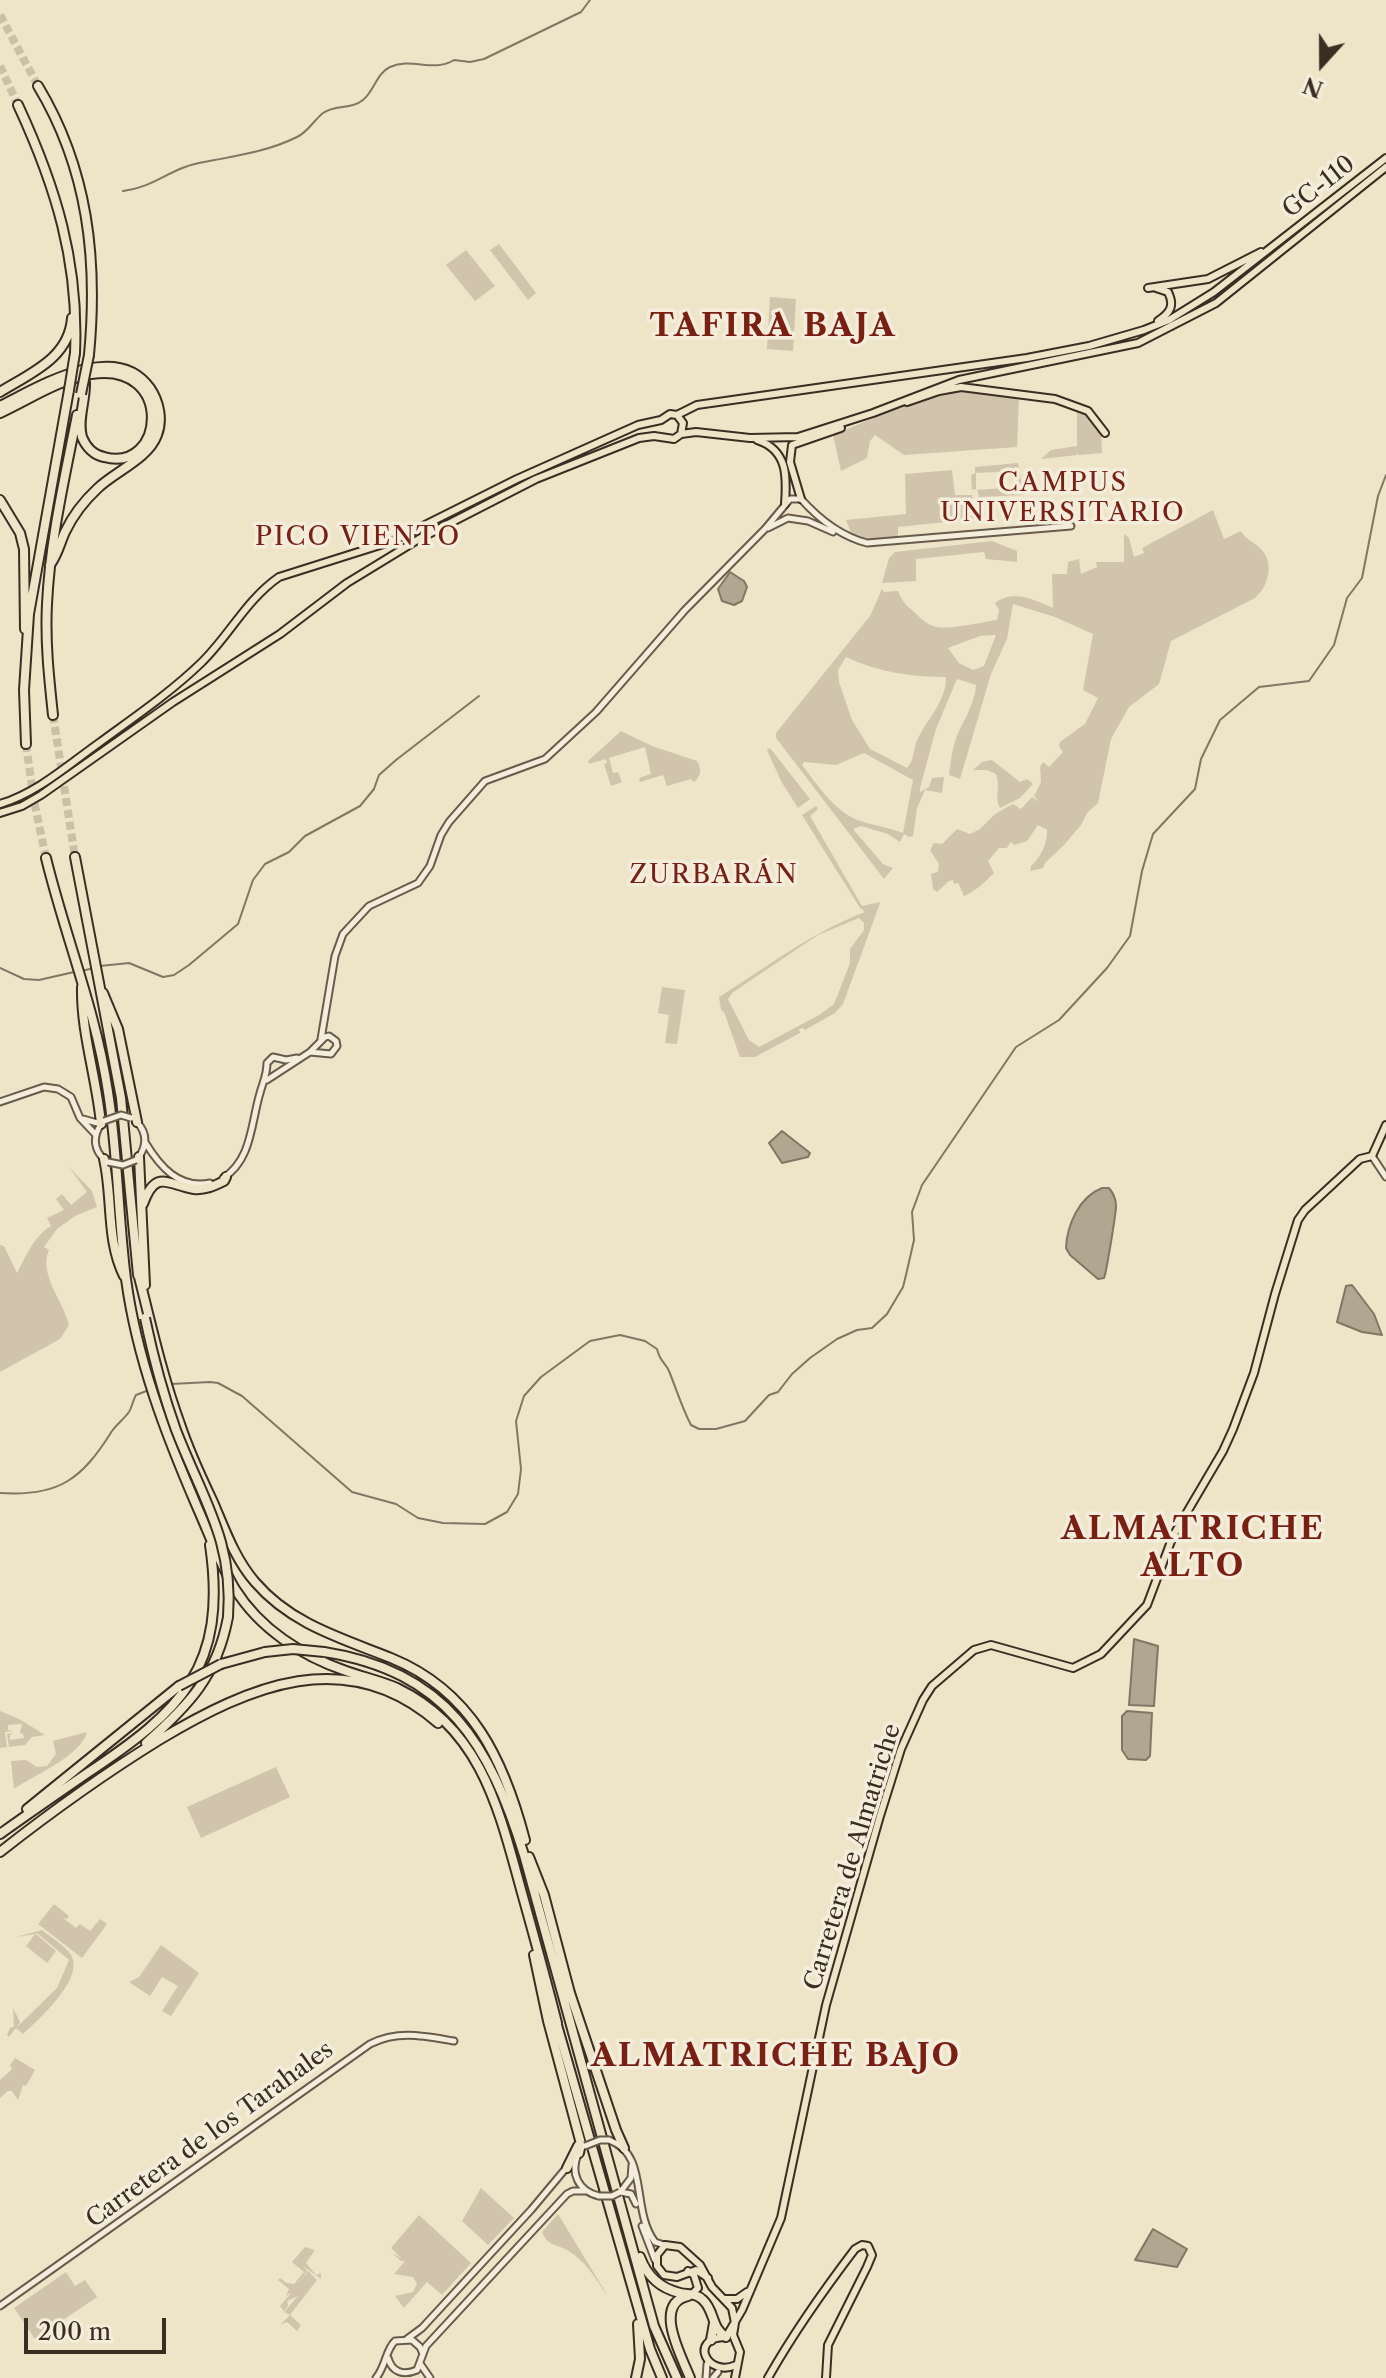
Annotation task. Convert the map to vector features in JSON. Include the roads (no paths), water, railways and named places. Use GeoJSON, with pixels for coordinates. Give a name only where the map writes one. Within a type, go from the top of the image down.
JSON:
{"type":"FeatureCollection","features":[{"type":"Feature","properties":{"kind":"highway"},"geometry":{"type":"LineString","coordinates":[[0,413],[51,385],[80,377],[104,374],[117,374],[138,384],[151,403],[153,415],[148,437],[130,455],[109,459],[88,448],[81,429],[83,395],[85,377],[89,355],[94,284],[89,223],[68,144],[38,86]]}},
{"type":"Feature","properties":{"kind":"highway"},"geometry":{"type":"LineString","coordinates":[[18,105],[44,163],[63,224],[76,308],[75,353],[26,640],[26,744]]}},
{"type":"Feature","properties":{"kind":"highway"},"geometry":{"type":"LineString","coordinates":[[0,392],[51,360],[61,350],[71,322],[71,273]]}},
{"type":"Feature","properties":{"kind":"highway"},"geometry":{"type":"LineString","coordinates":[[0,406],[89,367],[122,369],[143,379],[159,407],[157,435],[150,446],[99,488],[79,509],[50,565]]}},
{"type":"Feature","properties":{"kind":"highway"},"geometry":{"type":"LineString","coordinates":[[53,715],[46,642],[50,565],[83,395]]}},
{"type":"Feature","properties":{"kind":"highway"},"geometry":{"type":"LineString","coordinates":[[0,500],[20,533],[24,549],[23,618],[26,640]]}},
{"type":"Feature","properties":{"kind":"highway"},"geometry":{"type":"LineString","coordinates":[[0,1852],[130,1757],[174,1719],[205,1682],[217,1658],[228,1617],[229,1572],[220,1533],[176,1430],[147,1318],[138,1273],[126,1138],[75,857]]}},
{"type":"Feature","properties":{"kind":"highway"},"geometry":{"type":"LineString","coordinates":[[46,858],[82,978],[103,1123]]}},
{"type":"Feature","properties":{"kind":"highway"},"geometry":{"type":"LineString","coordinates":[[98,985],[107,1000],[121,1040],[134,1120]]}},
{"type":"Feature","properties":{"kind":"highway"},"geometry":{"type":"LineString","coordinates":[[93,1041],[113,1127],[133,1321],[152,1395],[172,1450],[234,1587],[262,1622],[304,1652],[345,1671],[395,1687],[417,1699],[439,1716],[473,1754],[501,1818],[623,2257],[650,2349],[662,2378]]}},
{"type":"Feature","properties":{"kind":"highway"},"geometry":{"type":"LineString","coordinates":[[138,1157],[147,1318],[181,1427],[231,1546],[255,1582],[276,1603],[315,1628],[421,1673],[458,1703],[472,1719],[498,1761],[517,1811],[535,1896]]}},
{"type":"Feature","properties":{"kind":"highway"},"geometry":{"type":"LineString","coordinates":[[106,1161],[113,1242],[118,1263],[127,1280]]}},
{"type":"Feature","properties":{"kind":"highway"},"geometry":{"type":"LineString","coordinates":[[142,1208],[148,1192],[157,1182],[164,1180],[193,1189],[207,1189],[226,1177]]}},
{"type":"Feature","properties":{"kind":"highway"},"geometry":{"type":"LineString","coordinates":[[0,1833],[135,1742],[173,1707],[203,1656],[213,1621],[215,1583],[208,1534]]}},
{"type":"Feature","properties":{"kind":"highway"},"geometry":{"type":"LineString","coordinates":[[0,1833],[179,1686],[221,1664],[265,1652],[293,1649],[324,1652],[358,1658],[402,1676],[433,1696],[461,1723],[484,1752],[501,1788],[535,1896],[654,2326],[677,2378]]}},
{"type":"Feature","properties":{"kind":"highway"},"geometry":{"type":"LineString","coordinates":[[130,1757],[216,1707],[277,1684],[336,1679],[393,1693],[436,1721],[456,1742],[477,1773],[493,1810],[534,1955],[557,2023]]}},
{"type":"Feature","properties":{"kind":"highway"},"geometry":{"type":"LineString","coordinates":[[528,1854],[544,1895],[570,1993],[626,2151]]}},
{"type":"Feature","properties":{"kind":"highway"},"geometry":{"type":"LineString","coordinates":[[534,1955],[581,2146],[567,2168]]}},
{"type":"Feature","properties":{"kind":"highway"},"geometry":{"type":"LineString","coordinates":[[614,2183],[625,2206],[646,2272],[666,2288],[692,2294],[706,2303],[719,2333],[726,2337]]}},
{"type":"Feature","properties":{"kind":"highway"},"geometry":{"type":"LineString","coordinates":[[623,2257],[641,2343],[636,2378]]}},
{"type":"Feature","properties":{"kind":"highway"},"geometry":{"type":"LineString","coordinates":[[690,2378],[671,2326],[671,2312],[683,2297],[706,2303]]}},
{"type":"Feature","properties":{"kind":"highway"},"geometry":{"type":"LineString","coordinates":[[711,2340],[714,2323]]}},
{"type":"Feature","properties":{"kind":"main road","name":"GC-110"},"geometry":{"type":"LineString","coordinates":[[0,804],[15,800],[39,786],[150,705],[199,664],[247,605],[279,577],[393,541],[517,479],[638,425],[661,420],[666,415],[677,415],[697,405],[1027,358],[1089,346],[1144,330],[1187,310],[1386,158]]}},
{"type":"Feature","properties":{"kind":"main road","name":"GC-110"},"geometry":{"type":"LineString","coordinates":[[0,813],[22,806],[41,795],[280,634],[347,583],[419,539],[536,479],[639,438],[664,436],[674,439],[681,434],[696,432],[750,438],[798,437],[873,413],[959,380],[1118,349],[1159,335],[1216,303],[1386,167]]}},
{"type":"Feature","properties":{"kind":"main road"},"geometry":{"type":"LineString","coordinates":[[1144,330],[1169,314],[1172,306],[1168,292],[1148,288],[1208,279],[1275,245]]}},
{"type":"Feature","properties":{"kind":"main road"},"geometry":{"type":"LineString","coordinates":[[1171,298],[1175,286],[1182,282]]}},
{"type":"Feature","properties":{"kind":"main road"},"geometry":{"type":"LineString","coordinates":[[803,502],[790,462],[792,445],[850,425],[873,413],[947,389],[975,387],[1073,404],[1095,417],[1105,433]]}},
{"type":"Feature","properties":{"kind":"main road"},"geometry":{"type":"LineString","coordinates":[[677,415],[683,423],[681,434]]}},
{"type":"Feature","properties":{"kind":"main road"},"geometry":{"type":"LineString","coordinates":[[661,420],[659,429],[664,436]]}},
{"type":"Feature","properties":{"kind":"main road"},"geometry":{"type":"LineString","coordinates":[[750,438],[767,444],[779,454],[786,472],[784,505]]}},
{"type":"Feature","properties":{"kind":"main road"},"geometry":{"type":"LineString","coordinates":[[1372,1156],[1386,1125]]}},
{"type":"Feature","properties":{"kind":"main road","name":"Carretera de Almatriche"},"geometry":{"type":"LineString","coordinates":[[726,2337],[781,2218],[826,2005],[875,1830],[901,1749],[923,1700],[932,1686],[974,1650],[991,1645],[1073,1668],[1101,1654],[1147,1605],[1173,1536],[1233,1429],[1254,1373],[1298,1220],[1360,1159],[1372,1156]]}},
{"type":"Feature","properties":{"kind":"main road"},"geometry":{"type":"LineString","coordinates":[[708,2278],[701,2272],[688,2271],[670,2277],[659,2270],[655,2260],[660,2249],[665,2245],[680,2247],[700,2265],[735,2313],[733,2335],[740,2356],[735,2378],[713,2375]]}},
{"type":"Feature","properties":{"kind":"main road"},"geometry":{"type":"LineString","coordinates":[[768,2378],[814,2303],[855,2249],[868,2246],[872,2255],[828,2345],[826,2378]]}},
{"type":"Feature","properties":{"kind":"main road"},"geometry":{"type":"LineString","coordinates":[[688,2271],[694,2275],[698,2288],[692,2294]]}},
{"type":"Feature","properties":{"kind":"main road"},"geometry":{"type":"LineString","coordinates":[[725,2299],[745,2295],[752,2285]]}},
{"type":"Feature","properties":{"kind":"main road"},"geometry":{"type":"LineString","coordinates":[[713,2375],[704,2351],[711,2340],[726,2337],[737,2345]]}},
{"type":"Feature","properties":{"kind":"main road"},"geometry":{"type":"LineString","coordinates":[[713,2375],[736,2365]]}},
{"type":"Feature","properties":{"kind":"street"},"geometry":{"type":"LineString","coordinates":[[265,1082],[310,1052],[321,1039],[339,942],[362,912],[418,883],[430,866],[445,829],[485,781],[551,755],[596,712],[685,610],[793,498],[803,502],[831,527],[849,537]]}},
{"type":"Feature","properties":{"kind":"street"},"geometry":{"type":"LineString","coordinates":[[798,520],[805,514],[803,502]]}},
{"type":"Feature","properties":{"kind":"street"},"geometry":{"type":"LineString","coordinates":[[784,505],[788,518]]}},
{"type":"Feature","properties":{"kind":"street"},"geometry":{"type":"LineString","coordinates":[[765,529],[788,518],[808,521],[877,544],[1071,526]]}},
{"type":"Feature","properties":{"kind":"street"},"geometry":{"type":"LineString","coordinates":[[310,1052],[326,1054],[335,1051],[336,1041],[324,1027]]}},
{"type":"Feature","properties":{"kind":"street"},"geometry":{"type":"LineString","coordinates":[[321,1039],[329,1036]]}},
{"type":"Feature","properties":{"kind":"street"},"geometry":{"type":"LineString","coordinates":[[155,1158],[138,1157],[123,1165],[106,1161],[95,1145],[96,1135],[103,1123],[121,1115],[134,1120],[144,1133],[145,1142],[155,1158],[174,1177],[190,1184],[214,1183],[226,1177],[243,1155],[269,1059],[297,1058]]}},
{"type":"Feature","properties":{"kind":"street"},"geometry":{"type":"LineString","coordinates":[[0,1102],[52,1087],[71,1097],[80,1118],[96,1135]]}},
{"type":"Feature","properties":{"kind":"street"},"geometry":{"type":"LineString","coordinates":[[80,1118],[103,1123]]}},
{"type":"Feature","properties":{"kind":"street"},"geometry":{"type":"LineString","coordinates":[[138,1157],[145,1142]]}},
{"type":"Feature","properties":{"kind":"street"},"geometry":{"type":"LineString","coordinates":[[1372,1156],[1386,1177]]}},
{"type":"Feature","properties":{"kind":"street","name":"Carretera de los Tarahales"},"geometry":{"type":"LineString","coordinates":[[0,2306],[370,2044],[394,2035],[454,2041]]}},
{"type":"Feature","properties":{"kind":"street"},"geometry":{"type":"LineString","coordinates":[[420,2378],[393,2369],[388,2352],[395,2341],[414,2336],[567,2168],[581,2146],[609,2140],[626,2151],[635,2167],[638,2200],[646,2227],[655,2242],[665,2245]]}},
{"type":"Feature","properties":{"kind":"street"},"geometry":{"type":"LineString","coordinates":[[581,2146],[574,2169],[576,2178],[586,2191]]}},
{"type":"Feature","properties":{"kind":"street"},"geometry":{"type":"LineString","coordinates":[[396,2378],[421,2364],[426,2346],[567,2194],[586,2191],[599,2196],[612,2196],[623,2191],[631,2178],[632,2169],[626,2151]]}},
{"type":"Feature","properties":{"kind":"street"},"geometry":{"type":"LineString","coordinates":[[623,2191],[635,2200],[655,2260]]}},
{"type":"Feature","properties":{"kind":"street"},"geometry":{"type":"LineString","coordinates":[[407,2339],[417,2343],[423,2357]]}},
{"type":"Feature","properties":{"kind":"street"},"geometry":{"type":"LineString","coordinates":[[376,2378],[388,2358]]}},
{"type":"Feature","properties":{"kind":"street"},"geometry":{"type":"LineString","coordinates":[[421,2364],[430,2378]]}},
{"type":"Feature","properties":{"kind":"waterway"},"geometry":{"type":"LineString","coordinates":[[123,191],[149,184],[192,164],[256,152],[287,142],[304,132],[328,110],[363,100],[390,67],[484,59],[581,12],[590,0]]}},
{"type":"Feature","properties":{"kind":"waterway"},"geometry":{"type":"LineString","coordinates":[[171,1384],[218,1383],[242,1396],[352,1492],[396,1504],[418,1518],[443,1523],[485,1524],[507,1512],[518,1494],[521,1469],[516,1421],[524,1396],[541,1377],[590,1341],[620,1335],[645,1341],[657,1349],[691,1425],[699,1429],[716,1429],[745,1421],[769,1395],[778,1392],[792,1374],[837,1339],[857,1330],[872,1328],[887,1314],[903,1287],[914,1240],[912,1212],[922,1185],[1016,1047],[1059,1020],[1107,968],[1130,936],[1142,871],[1153,834],[1195,789],[1201,759],[1220,720],[1259,687],[1309,681],[1334,645],[1347,598],[1362,578],[1378,496],[1386,475]]}},
{"type":"Feature","properties":{"kind":"waterway"},"geometry":{"type":"LineString","coordinates":[[100,966],[129,963],[163,977],[174,975],[189,965],[238,924],[253,880],[265,864],[289,852],[305,836],[360,806],[374,789],[379,775],[479,696]]}},
{"type":"Feature","properties":{"kind":"waterway"},"geometry":{"type":"LineString","coordinates":[[0,968],[24,979],[39,980],[74,972]]}},
{"type":"Feature","properties":{"kind":"waterway"},"geometry":{"type":"LineString","coordinates":[[81,971],[94,968]]}},
{"type":"Feature","properties":{"kind":"waterway"},"geometry":{"type":"LineString","coordinates":[[0,1493],[38,1492],[67,1482],[90,1462],[129,1412],[136,1395],[149,1390]]}},
{"type":"Feature","properties":{"kind":"tunnel"},"geometry":{"type":"LineString","coordinates":[[0,15],[38,86]]}},
{"type":"Feature","properties":{"kind":"tunnel"},"geometry":{"type":"LineString","coordinates":[[0,66],[18,105]]}},
{"type":"Feature","properties":{"kind":"tunnel"},"geometry":{"type":"LineString","coordinates":[[53,715],[75,857]]}},
{"type":"Feature","properties":{"kind":"tunnel"},"geometry":{"type":"LineString","coordinates":[[26,744],[46,858]]}},
{"type":"Feature","properties":{"kind":"district","name":"TAFIRA BAJA"},"geometry":{"type":"Point","coordinates":[773,327]}},
{"type":"Feature","properties":{"kind":"district","name":"CAMPUS UNIVERSITARIO"},"geometry":{"type":"Point","coordinates":[1063,498]}},
{"type":"Feature","properties":{"kind":"district","name":"PICO VIENTO"},"geometry":{"type":"Point","coordinates":[358,537]}},
{"type":"Feature","properties":{"kind":"district","name":"ZURBARÁN"},"geometry":{"type":"Point","coordinates":[714,875]}},
{"type":"Feature","properties":{"kind":"district","name":"ALMATRICHE ALTO"},"geometry":{"type":"Point","coordinates":[1193,1548]}},
{"type":"Feature","properties":{"kind":"district","name":"ALMATRICHE BAJO"},"geometry":{"type":"Point","coordinates":[776,2057]}}]}
